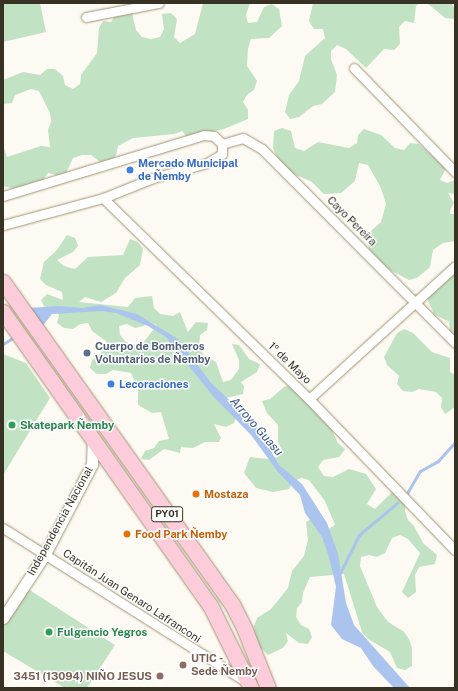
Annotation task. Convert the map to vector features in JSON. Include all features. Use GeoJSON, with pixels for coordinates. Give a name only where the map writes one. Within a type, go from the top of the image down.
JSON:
{"type":"FeatureCollection","features":[{"type":"Feature","properties":{"kind":"highway","name":"PY01"},"geometry":{"type":"LineString","coordinates":[[3,282],[232,606],[245,630],[268,688]]}},
{"type":"Feature","properties":{"kind":"highway","name":"PY01"},"geometry":{"type":"LineString","coordinates":[[3,312],[36,356],[93,440],[210,605],[250,686]]}},
{"type":"Feature","properties":{"kind":"street"},"geometry":{"type":"LineString","coordinates":[[86,17],[159,3]]}},
{"type":"Feature","properties":{"kind":"street"},"geometry":{"type":"LineString","coordinates":[[354,68],[455,172]]}},
{"type":"Feature","properties":{"kind":"street"},"geometry":{"type":"LineString","coordinates":[[3,196],[204,135],[214,136],[222,144],[222,154],[216,160],[153,178],[103,198],[3,225]]}},
{"type":"Feature","properties":{"kind":"street","name":"Cayo Pereira"},"geometry":{"type":"LineString","coordinates":[[222,144],[243,138],[262,149],[455,343]]}},
{"type":"Feature","properties":{"kind":"street","name":"1º de Mayo"},"geometry":{"type":"LineString","coordinates":[[103,198],[309,399],[455,550]]}},
{"type":"Feature","properties":{"kind":"street"},"geometry":{"type":"LineString","coordinates":[[309,399],[455,266]]}},
{"type":"Feature","properties":{"kind":"street","name":"Independencia Nacional"},"geometry":{"type":"LineString","coordinates":[[3,618],[45,554],[92,464],[93,440]]}},
{"type":"Feature","properties":{"kind":"street","name":"Capitán Juan Genaro Lafranconi"},"geometry":{"type":"LineString","coordinates":[[3,528],[250,686]]}},
{"type":"Feature","properties":{"kind":"green space"},"geometry":{"type":"Polygon","coordinates":[[[3,3],[40,3],[46,32],[3,42],[3,3]]]}},
{"type":"Feature","properties":{"kind":"green space"},"geometry":{"type":"Polygon","coordinates":[[[203,3],[250,3],[246,15],[248,23],[257,22],[264,7],[272,4],[279,9],[282,26],[269,38],[251,39],[248,48],[247,66],[257,81],[254,90],[247,95],[243,102],[248,110],[248,119],[224,129],[187,137],[182,131],[174,134],[133,138],[118,146],[116,155],[111,162],[103,164],[91,155],[82,155],[73,158],[66,173],[57,175],[48,173],[43,180],[19,190],[3,186],[3,145],[7,157],[41,146],[50,147],[48,130],[51,122],[50,113],[39,91],[31,89],[15,95],[12,103],[3,104],[3,80],[23,72],[40,75],[47,69],[55,69],[63,76],[65,85],[73,89],[80,84],[81,75],[97,53],[99,28],[103,21],[111,22],[116,14],[132,13],[136,30],[142,37],[151,39],[160,37],[164,29],[162,14],[171,13],[177,19],[174,37],[180,43],[195,34],[203,3]]]}},
{"type":"Feature","properties":{"kind":"green space"},"geometry":{"type":"Polygon","coordinates":[[[313,3],[420,3],[416,6],[414,23],[405,21],[399,27],[400,44],[394,50],[384,49],[366,68],[346,49],[337,45],[331,51],[331,59],[337,75],[335,92],[322,104],[313,106],[299,117],[290,119],[285,112],[289,95],[299,81],[305,56],[325,38],[323,29],[314,29],[309,21],[313,3]]]}},
{"type":"Feature","properties":{"kind":"green space"},"geometry":{"type":"Polygon","coordinates":[[[427,3],[451,3],[455,9],[454,19],[445,18],[427,3]]]}},
{"type":"Feature","properties":{"kind":"green space"},"geometry":{"type":"Polygon","coordinates":[[[282,128],[291,131],[295,148],[304,151],[318,142],[349,148],[357,143],[358,135],[364,129],[381,135],[395,148],[404,150],[410,143],[419,144],[446,168],[440,180],[447,183],[455,180],[455,194],[448,193],[454,203],[450,210],[450,214],[455,214],[455,241],[443,243],[433,250],[430,267],[417,278],[409,280],[379,264],[369,249],[367,240],[371,231],[381,222],[386,204],[381,188],[368,165],[359,163],[355,181],[341,193],[324,194],[312,182],[287,171],[277,157],[273,148],[274,131],[282,128]]]}},
{"type":"Feature","properties":{"kind":"green space"},"geometry":{"type":"Polygon","coordinates":[[[67,235],[75,238],[78,246],[73,252],[57,260],[64,266],[75,269],[88,257],[123,255],[130,239],[138,242],[143,249],[140,265],[125,278],[116,293],[101,302],[85,297],[79,302],[128,307],[135,298],[152,296],[154,308],[160,314],[173,316],[180,312],[188,332],[196,322],[208,323],[207,330],[200,335],[199,348],[204,355],[216,362],[223,382],[231,380],[239,369],[239,360],[232,344],[239,345],[249,359],[260,364],[257,372],[241,382],[244,386],[243,394],[226,398],[237,415],[234,423],[226,427],[214,424],[221,438],[219,442],[205,442],[193,448],[181,447],[180,453],[164,449],[149,460],[141,459],[145,451],[154,448],[159,441],[169,439],[161,412],[152,413],[138,405],[138,388],[131,373],[113,370],[106,374],[97,374],[90,368],[92,360],[106,349],[106,341],[92,331],[88,323],[80,324],[73,329],[64,328],[57,323],[59,315],[54,308],[45,308],[41,300],[47,294],[63,300],[62,292],[46,285],[40,279],[44,262],[57,250],[67,235]],[[147,321],[144,326],[135,328],[127,324],[119,326],[120,335],[126,342],[134,345],[143,343],[157,325],[147,321]]]}},
{"type":"Feature","properties":{"kind":"green space"},"geometry":{"type":"Polygon","coordinates":[[[455,263],[455,340],[450,331],[449,322],[434,314],[427,298],[428,290],[450,264],[455,263]]]}},
{"type":"Feature","properties":{"kind":"green space"},"geometry":{"type":"Polygon","coordinates":[[[404,329],[413,333],[432,352],[450,358],[450,372],[455,375],[455,407],[445,414],[441,407],[442,398],[436,392],[419,389],[412,392],[403,391],[397,384],[399,376],[387,365],[384,357],[397,333],[404,329]]]}},
{"type":"Feature","properties":{"kind":"green space"},"geometry":{"type":"Polygon","coordinates":[[[3,354],[26,363],[50,398],[3,475],[3,354]]]}},
{"type":"Feature","properties":{"kind":"green space"},"geometry":{"type":"Polygon","coordinates":[[[292,384],[330,426],[338,443],[345,449],[339,457],[323,460],[318,467],[324,476],[333,477],[349,469],[366,474],[376,489],[367,504],[375,509],[394,490],[406,502],[405,511],[408,520],[414,526],[423,543],[437,555],[435,564],[419,567],[415,575],[416,592],[408,598],[402,592],[420,553],[408,539],[400,535],[392,538],[385,553],[377,557],[369,555],[361,557],[360,566],[377,607],[388,622],[403,631],[409,639],[412,648],[412,666],[405,670],[397,668],[390,652],[368,639],[362,632],[344,574],[310,577],[303,593],[302,602],[297,608],[296,617],[301,625],[309,629],[312,637],[308,644],[299,643],[286,633],[288,641],[283,648],[268,655],[256,643],[254,626],[257,618],[271,609],[288,588],[292,571],[304,556],[308,540],[306,522],[314,517],[327,530],[335,525],[325,501],[309,480],[301,478],[293,481],[289,489],[273,492],[256,488],[244,473],[250,457],[268,459],[277,457],[282,450],[278,442],[278,425],[267,413],[262,401],[270,399],[284,387],[292,384]]]}},
{"type":"Feature","properties":{"kind":"green space","name":"Fulgencio Yegros"},"geometry":{"type":"Polygon","coordinates":[[[25,587],[115,645],[87,688],[65,688],[3,651],[3,620],[25,587]]]}},
{"type":"Feature","properties":{"kind":"water"},"geometry":{"type":"Polygon","coordinates":[[[100,305],[137,314],[178,339],[211,383],[255,424],[279,465],[302,484],[327,523],[338,554],[346,603],[354,625],[410,688],[394,688],[373,666],[361,648],[342,639],[331,625],[336,587],[329,557],[322,537],[305,513],[300,495],[278,472],[251,435],[212,395],[166,337],[148,326],[116,313],[102,311],[52,314],[41,328],[29,308],[59,306],[83,308],[100,305]]]}},
{"type":"Feature","properties":{"kind":"waterway","name":"Arroyo Guasu"},"geometry":{"type":"LineString","coordinates":[[3,344],[14,337]]}},
{"type":"Feature","properties":{"kind":"waterway"},"geometry":{"type":"LineString","coordinates":[[406,495],[420,471],[438,461],[455,442]]}},
{"type":"Feature","properties":{"kind":"waterway"},"geometry":{"type":"LineString","coordinates":[[339,575],[359,535],[397,503]]}},
{"type":"Feature","properties":{"kind":"place","name":"Mercado Municipal de Ñemby"},"geometry":{"type":"Point","coordinates":[130,170]}},
{"type":"Feature","properties":{"kind":"place","name":"Cuerpo de Bomberos Voluntarios de Ñemby"},"geometry":{"type":"Point","coordinates":[87,353]}},
{"type":"Feature","properties":{"kind":"place","name":"Lecoraciones"},"geometry":{"type":"Point","coordinates":[111,384]}},
{"type":"Feature","properties":{"kind":"place","name":"Skatepark Ñemby"},"geometry":{"type":"Point","coordinates":[12,425]}},
{"type":"Feature","properties":{"kind":"place","name":"Mostaza"},"geometry":{"type":"Point","coordinates":[196,494]}},
{"type":"Feature","properties":{"kind":"place","name":"Food Park Ñemby"},"geometry":{"type":"Point","coordinates":[127,534]}},
{"type":"Feature","properties":{"kind":"place","name":"Fulgencio Yegros"},"geometry":{"type":"Point","coordinates":[49,632]}},
{"type":"Feature","properties":{"kind":"place","name":"UTIC - Sede Ñemby"},"geometry":{"type":"Point","coordinates":[183,665]}},
{"type":"Feature","properties":{"kind":"place","name":"3451 (13094) NIÑO JESUS"},"geometry":{"type":"Point","coordinates":[160,676]}}]}
